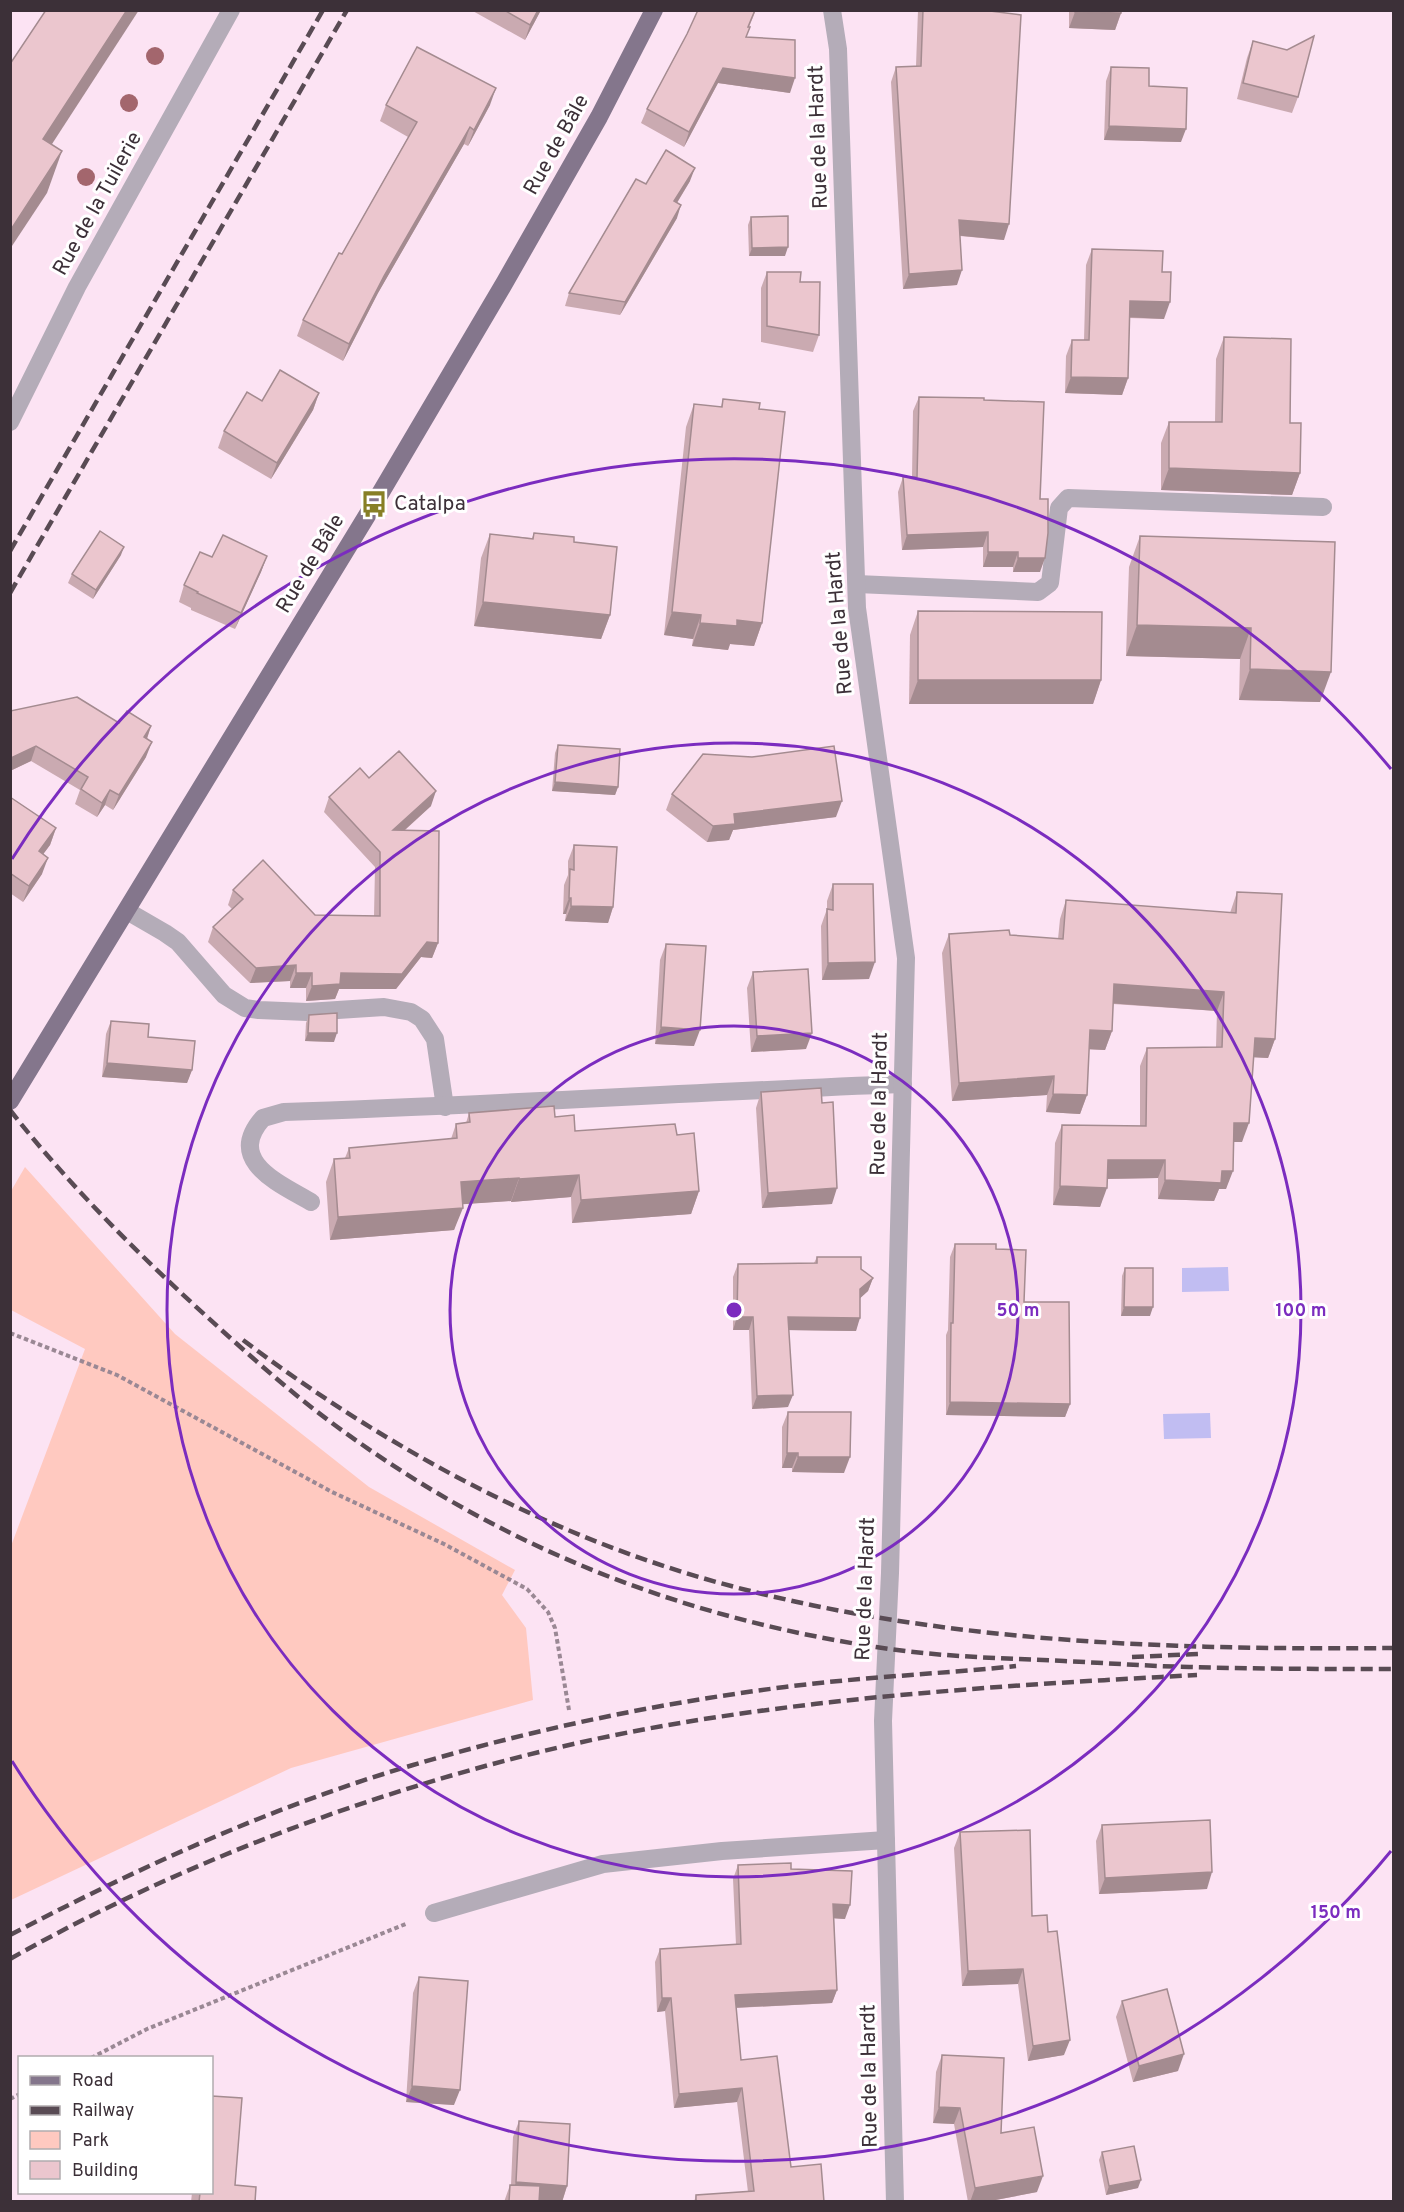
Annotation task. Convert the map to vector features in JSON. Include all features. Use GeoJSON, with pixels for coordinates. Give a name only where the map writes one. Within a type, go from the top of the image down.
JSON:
{"type":"FeatureCollection","features":[{"type":"Feature","properties":{"kind":"main road","name":"Rue de Bâle"},"geometry":{"type":"LineString","coordinates":[[10,1101],[374,504],[599,117],[654,10]]}},
{"type":"Feature","properties":{"kind":"street","name":"Rue de la Tuilerie"},"geometry":{"type":"LineString","coordinates":[[10,422],[77,287],[231,10]]}},
{"type":"Feature","properties":{"kind":"street","name":"Rue de la Hardt"},"geometry":{"type":"LineString","coordinates":[[832,10],[838,50],[859,620],[906,958],[890,1573],[883,1721],[895,2202]]}},
{"type":"Feature","properties":{"kind":"street"},"geometry":{"type":"LineString","coordinates":[[857,584],[1038,592],[1050,583],[1059,508],[1068,498],[1323,507]]}},
{"type":"Feature","properties":{"kind":"street"},"geometry":{"type":"LineString","coordinates":[[127,911],[178,942],[224,995],[245,1008],[259,1011],[307,1012],[384,1006],[411,1012],[430,1028],[435,1040],[445,1107]]}},
{"type":"Feature","properties":{"kind":"street"},"geometry":{"type":"LineString","coordinates":[[311,1202],[270,1178],[253,1160],[251,1135],[263,1118],[284,1112],[445,1107],[903,1084]]}},
{"type":"Feature","properties":{"kind":"street"},"geometry":{"type":"LineString","coordinates":[[434,1913],[603,1864],[722,1851],[886,1840]]}},
{"type":"Feature","properties":{"kind":"path"},"geometry":{"type":"LineString","coordinates":[[10,1333],[117,1375],[332,1492],[444,1544],[527,1589],[548,1612],[555,1628],[569,1710]]}},
{"type":"Feature","properties":{"kind":"path"},"geometry":{"type":"LineString","coordinates":[[95,2056],[147,2029],[434,1913]]}},
{"type":"Feature","properties":{"kind":"green space"},"geometry":{"type":"Polygon","coordinates":[[[25,1167],[175,1334],[369,1487],[515,1570],[502,1595],[526,1628],[533,1700],[291,1768],[11,1900],[11,1546],[85,1349],[11,1310],[11,1191],[25,1167]]]}},
{"type":"Feature","properties":{"kind":"shaded area"},"geometry":{"type":"Polygon","coordinates":[[[1228,1267],[1229,1291],[1182,1292],[1182,1268],[1228,1267]]]}},
{"type":"Feature","properties":{"kind":"shaded area"},"geometry":{"type":"Polygon","coordinates":[[[1210,1413],[1211,1438],[1164,1439],[1163,1414],[1210,1413]]]}},
{"type":"Feature","properties":{"kind":"building"},"geometry":{"type":"Polygon","coordinates":[[[46,10],[127,10],[43,139],[62,151],[10,231],[10,64],[46,10]]]}},
{"type":"Feature","properties":{"kind":"building"},"geometry":{"type":"Polygon","coordinates":[[[504,10],[538,10],[530,25],[504,10]]]}},
{"type":"Feature","properties":{"kind":"building"},"geometry":{"type":"Polygon","coordinates":[[[698,10],[755,10],[746,37],[795,40],[795,78],[723,68],[689,132],[647,109],[698,10]]]}},
{"type":"Feature","properties":{"kind":"building"},"geometry":{"type":"Polygon","coordinates":[[[923,10],[982,10],[1021,15],[1009,224],[959,220],[962,270],[909,274],[896,67],[921,66],[923,10]]]}},
{"type":"Feature","properties":{"kind":"building"},"geometry":{"type":"Polygon","coordinates":[[[1075,10],[1121,10],[1121,13],[1075,12],[1075,10]]]}},
{"type":"Feature","properties":{"kind":"building"},"geometry":{"type":"Polygon","coordinates":[[[1314,36],[1298,97],[1243,83],[1253,41],[1287,50],[1314,36]]]}},
{"type":"Feature","properties":{"kind":"building"},"geometry":{"type":"Polygon","coordinates":[[[417,47],[496,88],[474,130],[470,127],[384,276],[349,344],[303,320],[339,253],[342,254],[417,122],[386,105],[417,47]]]}},
{"type":"Feature","properties":{"kind":"building"},"geometry":{"type":"Polygon","coordinates":[[[1111,67],[1149,68],[1149,86],[1187,88],[1186,129],[1109,126],[1111,67]]]}},
{"type":"Feature","properties":{"kind":"building"},"geometry":{"type":"Polygon","coordinates":[[[666,150],[695,168],[674,201],[681,205],[625,302],[569,293],[636,179],[646,184],[666,150]]]}},
{"type":"Feature","properties":{"kind":"building"},"geometry":{"type":"Polygon","coordinates":[[[788,216],[788,247],[752,248],[751,217],[788,216]]]}},
{"type":"Feature","properties":{"kind":"building"},"geometry":{"type":"Polygon","coordinates":[[[1092,249],[1163,251],[1162,272],[1171,272],[1170,302],[1130,301],[1128,378],[1071,377],[1072,340],[1089,340],[1092,249]]]}},
{"type":"Feature","properties":{"kind":"building"},"geometry":{"type":"Polygon","coordinates":[[[767,272],[801,272],[800,282],[820,282],[819,335],[767,326],[767,272]]]}},
{"type":"Feature","properties":{"kind":"building"},"geometry":{"type":"Polygon","coordinates":[[[1224,337],[1291,339],[1290,423],[1301,423],[1300,473],[1169,468],[1169,422],[1222,422],[1224,337]]]}},
{"type":"Feature","properties":{"kind":"building"},"geometry":{"type":"Polygon","coordinates":[[[280,370],[319,393],[277,463],[224,431],[247,392],[262,401],[280,370]]]}},
{"type":"Feature","properties":{"kind":"building"},"geometry":{"type":"Polygon","coordinates":[[[919,397],[1044,402],[1040,499],[1048,499],[1045,558],[1018,558],[1018,552],[988,552],[988,532],[907,535],[903,477],[917,477],[919,397]]]}},
{"type":"Feature","properties":{"kind":"building"},"geometry":{"type":"Polygon","coordinates":[[[723,399],[760,403],[759,409],[785,412],[762,623],[737,620],[737,626],[700,623],[701,615],[672,612],[694,404],[722,407],[723,399]]]}},
{"type":"Feature","properties":{"kind":"building"},"geometry":{"type":"Polygon","coordinates":[[[100,531],[124,547],[96,590],[72,574],[100,531]]]}},
{"type":"Feature","properties":{"kind":"building"},"geometry":{"type":"Polygon","coordinates":[[[534,533],[574,537],[574,542],[617,547],[610,615],[483,602],[490,534],[533,539],[534,533]]]}},
{"type":"Feature","properties":{"kind":"building"},"geometry":{"type":"Polygon","coordinates":[[[223,535],[267,556],[241,613],[184,585],[200,552],[212,557],[223,535]]]}},
{"type":"Feature","properties":{"kind":"building"},"geometry":{"type":"Polygon","coordinates":[[[1140,536],[1335,542],[1331,672],[1250,669],[1251,628],[1137,625],[1140,536]]]}},
{"type":"Feature","properties":{"kind":"building"},"geometry":{"type":"Polygon","coordinates":[[[918,611],[1102,612],[1101,680],[918,680],[918,611]]]}},
{"type":"Feature","properties":{"kind":"building"},"geometry":{"type":"Polygon","coordinates":[[[77,697],[119,723],[127,711],[151,726],[144,737],[152,742],[119,795],[110,790],[102,803],[81,789],[88,777],[36,746],[11,758],[10,711],[77,697]]]}},
{"type":"Feature","properties":{"kind":"building"},"geometry":{"type":"Polygon","coordinates":[[[558,745],[620,749],[618,787],[555,782],[558,745]]]}},
{"type":"Feature","properties":{"kind":"building"},"geometry":{"type":"Polygon","coordinates":[[[834,746],[842,801],[734,814],[735,824],[713,826],[672,794],[703,754],[752,757],[834,746]]]}},
{"type":"Feature","properties":{"kind":"building"},"geometry":{"type":"Polygon","coordinates":[[[399,751],[436,791],[393,830],[439,831],[438,943],[427,942],[402,974],[341,973],[340,984],[312,986],[312,973],[296,973],[296,965],[256,968],[213,927],[243,899],[233,890],[263,860],[315,915],[380,916],[380,852],[329,797],[360,768],[369,778],[399,751]]]}},
{"type":"Feature","properties":{"kind":"building"},"geometry":{"type":"Polygon","coordinates":[[[10,797],[56,828],[39,851],[48,858],[29,886],[10,873],[10,797]]]}},
{"type":"Feature","properties":{"kind":"building"},"geometry":{"type":"Polygon","coordinates":[[[574,845],[617,847],[613,907],[571,906],[570,869],[574,870],[574,845]]]}},
{"type":"Feature","properties":{"kind":"building"},"geometry":{"type":"Polygon","coordinates":[[[833,884],[873,884],[875,962],[828,963],[827,909],[833,910],[833,884]]]}},
{"type":"Feature","properties":{"kind":"building"},"geometry":{"type":"Polygon","coordinates":[[[1237,892],[1282,894],[1275,1039],[1255,1038],[1249,1123],[1234,1123],[1233,1171],[1222,1171],[1221,1183],[1165,1180],[1165,1160],[1108,1160],[1107,1188],[1060,1186],[1062,1125],[1146,1126],[1147,1048],[1222,1047],[1224,992],[1114,984],[1112,1031],[1090,1030],[1087,1095],[1053,1094],[1054,1076],[959,1083],[949,934],[1009,930],[1010,935],[1063,939],[1066,900],[1236,913],[1237,892]]]}},
{"type":"Feature","properties":{"kind":"building"},"geometry":{"type":"Polygon","coordinates":[[[666,944],[706,946],[700,1030],[661,1027],[666,944]]]}},
{"type":"Feature","properties":{"kind":"building"},"geometry":{"type":"Polygon","coordinates":[[[808,969],[812,1033],[757,1036],[753,972],[808,969]]]}},
{"type":"Feature","properties":{"kind":"building"},"geometry":{"type":"Polygon","coordinates":[[[337,1013],[337,1033],[308,1033],[309,1015],[337,1013]]]}},
{"type":"Feature","properties":{"kind":"building"},"geometry":{"type":"Polygon","coordinates":[[[111,1021],[149,1024],[148,1037],[195,1041],[192,1070],[107,1063],[111,1021]]]}},
{"type":"Feature","properties":{"kind":"building"},"geometry":{"type":"Polygon","coordinates":[[[821,1088],[822,1103],[833,1102],[837,1188],[768,1193],[761,1092],[821,1088]]]}},
{"type":"Feature","properties":{"kind":"building"},"geometry":{"type":"Polygon","coordinates":[[[554,1106],[555,1117],[574,1115],[575,1131],[675,1124],[677,1135],[694,1133],[699,1191],[581,1200],[579,1175],[461,1182],[463,1208],[338,1217],[334,1159],[350,1158],[349,1148],[457,1138],[456,1124],[470,1122],[469,1113],[554,1106]]]}},
{"type":"Feature","properties":{"kind":"building"},"geometry":{"type":"Polygon","coordinates":[[[955,1244],[996,1244],[996,1249],[1026,1250],[1024,1302],[1069,1302],[1070,1404],[950,1402],[955,1244]]]}},
{"type":"Feature","properties":{"kind":"building"},"geometry":{"type":"Polygon","coordinates":[[[817,1257],[861,1257],[861,1269],[873,1278],[860,1289],[860,1318],[788,1317],[793,1395],[757,1396],[753,1317],[737,1317],[738,1264],[817,1263],[817,1257]]]}},
{"type":"Feature","properties":{"kind":"building"},"geometry":{"type":"Polygon","coordinates":[[[1125,1268],[1153,1268],[1153,1307],[1124,1307],[1125,1268]]]}},
{"type":"Feature","properties":{"kind":"building"},"geometry":{"type":"Polygon","coordinates":[[[788,1412],[851,1412],[850,1457],[798,1457],[798,1453],[787,1453],[788,1412]]]}},
{"type":"Feature","properties":{"kind":"building"},"geometry":{"type":"Polygon","coordinates":[[[1210,1820],[1212,1872],[1105,1878],[1102,1825],[1210,1820]]]}},
{"type":"Feature","properties":{"kind":"building"},"geometry":{"type":"Polygon","coordinates":[[[1030,1830],[1032,1916],[1047,1915],[1048,1932],[1057,1931],[1070,2040],[1033,2046],[1023,1969],[968,1971],[960,1832],[1030,1830]]]}},
{"type":"Feature","properties":{"kind":"building"},"geometry":{"type":"Polygon","coordinates":[[[791,1863],[791,1869],[852,1871],[850,1905],[833,1904],[837,1990],[735,1995],[741,2060],[777,2056],[791,2167],[821,2164],[824,2202],[696,2202],[696,2195],[754,2191],[742,2088],[679,2094],[671,1998],[662,1998],[660,1949],[741,1944],[738,1865],[791,1863]]]}},
{"type":"Feature","properties":{"kind":"building"},"geometry":{"type":"Polygon","coordinates":[[[419,1977],[468,1981],[460,2090],[412,2086],[419,1977]]]}},
{"type":"Feature","properties":{"kind":"building"},"geometry":{"type":"Polygon","coordinates":[[[1167,1989],[1184,2054],[1139,2066],[1122,2001],[1167,1989]]]}},
{"type":"Feature","properties":{"kind":"building"},"geometry":{"type":"Polygon","coordinates":[[[942,2055],[1004,2058],[1001,2133],[1034,2127],[1043,2176],[975,2188],[960,2108],[939,2107],[942,2055]]]}},
{"type":"Feature","properties":{"kind":"building"},"geometry":{"type":"Polygon","coordinates":[[[213,2096],[242,2098],[235,2185],[256,2187],[255,2202],[199,2202],[200,2194],[213,2194],[213,2096]]]}},
{"type":"Feature","properties":{"kind":"building"},"geometry":{"type":"Polygon","coordinates":[[[519,2121],[570,2124],[567,2186],[516,2182],[519,2121]]]}},
{"type":"Feature","properties":{"kind":"building"},"geometry":{"type":"Polygon","coordinates":[[[1134,2146],[1141,2180],[1109,2186],[1102,2152],[1134,2146]]]}},
{"type":"Feature","properties":{"kind":"building"},"geometry":{"type":"Polygon","coordinates":[[[510,2185],[540,2186],[539,2202],[509,2202],[510,2185]]]}},
{"type":"Feature","properties":{"kind":"railway"},"geometry":{"type":"LineString","coordinates":[[10,551],[323,10]]}},
{"type":"Feature","properties":{"kind":"railway"},"geometry":{"type":"LineString","coordinates":[[10,593],[347,10]]}},
{"type":"Feature","properties":{"kind":"railway"},"geometry":{"type":"LineString","coordinates":[[10,1110],[79,1191],[128,1242],[222,1330],[307,1404],[404,1473],[467,1510],[531,1543],[596,1572],[733,1617],[803,1634],[923,1653],[1173,1667],[1394,1669]]}},
{"type":"Feature","properties":{"kind":"railway"},"geometry":{"type":"LineString","coordinates":[[243,1340],[353,1416],[470,1484],[592,1540],[720,1583],[802,1603],[886,1619],[1054,1639],[1224,1647],[1394,1648]]}},
{"type":"Feature","properties":{"kind":"railway"},"geometry":{"type":"LineString","coordinates":[[1132,1657],[1198,1654]]}},
{"type":"Feature","properties":{"kind":"railway"},"geometry":{"type":"LineString","coordinates":[[10,1935],[158,1862],[258,1819],[361,1781],[459,1752],[598,1718],[738,1693],[1016,1666]]}},
{"type":"Feature","properties":{"kind":"railway"},"geometry":{"type":"LineString","coordinates":[[10,1959],[88,1917],[170,1878],[254,1843],[429,1782],[517,1758],[605,1737],[692,1721],[818,1704],[1007,1686],[1197,1675]]}},
{"type":"Feature","properties":{"kind":"place","name":"Catalpa"},"geometry":{"type":"Point","coordinates":[374,504]}}]}
